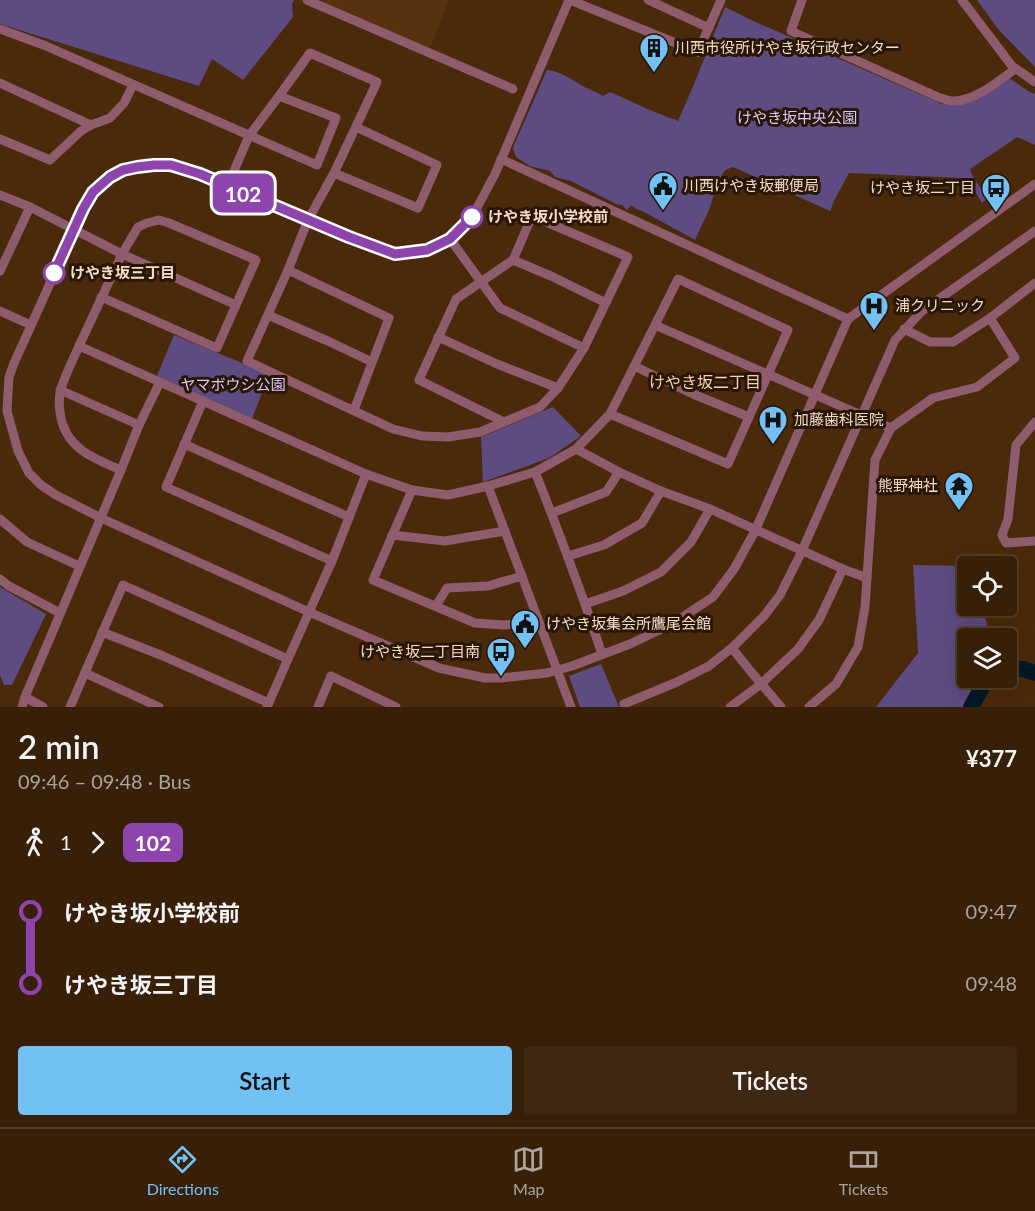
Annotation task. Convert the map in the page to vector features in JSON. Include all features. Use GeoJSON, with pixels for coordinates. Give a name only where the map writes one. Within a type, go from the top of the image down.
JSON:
{"type":"FeatureCollection","features":[{"type":"Feature","properties":{"kind":"street"},"geometry":{"type":"LineString","coordinates":[[307,0],[513,89]]}},
{"type":"Feature","properties":{"kind":"street"},"geometry":{"type":"LineString","coordinates":[[721,0],[698,52],[569,0],[495,174],[472,217],[450,239],[427,250],[395,254],[200,174],[171,165],[123,170],[110,177],[93,192],[73,230],[9,377],[7,411],[18,452],[29,473],[56,495],[100,517],[438,668],[485,678],[548,674],[630,644],[672,624],[713,597],[734,569],[756,530],[848,319],[1035,184]]}},
{"type":"Feature","properties":{"kind":"street"},"geometry":{"type":"LineString","coordinates":[[648,0],[709,28]]}},
{"type":"Feature","properties":{"kind":"street"},"geometry":{"type":"LineString","coordinates":[[802,0],[791,31],[938,97],[953,101],[967,98],[987,89],[1015,69]]}},
{"type":"Feature","properties":{"kind":"street"},"geometry":{"type":"LineString","coordinates":[[962,0],[1015,69],[1035,82]]}},
{"type":"Feature","properties":{"kind":"street"},"geometry":{"type":"LineString","coordinates":[[0,29],[46,46],[317,165],[336,118],[279,96]]}},
{"type":"Feature","properties":{"kind":"street"},"geometry":{"type":"LineString","coordinates":[[227,187],[249,136],[309,53],[377,82],[334,173],[308,220],[247,361],[393,429],[422,436],[448,437],[480,432],[504,422],[540,407],[558,388],[584,348],[628,258],[532,216],[513,260],[456,298],[419,380],[504,422]]}},
{"type":"Feature","properties":{"kind":"street"},"geometry":{"type":"LineString","coordinates":[[0,83],[91,125]]}},
{"type":"Feature","properties":{"kind":"street"},"geometry":{"type":"LineString","coordinates":[[0,139],[50,160],[81,131],[110,118],[124,103],[134,85]]}},
{"type":"Feature","properties":{"kind":"street"},"geometry":{"type":"LineString","coordinates":[[334,173],[418,208],[437,165],[356,127]]}},
{"type":"Feature","properties":{"kind":"street"},"geometry":{"type":"LineString","coordinates":[[501,159],[848,319]]}},
{"type":"Feature","properties":{"kind":"street"},"geometry":{"type":"LineString","coordinates":[[0,195],[30,207],[122,254],[236,305]]}},
{"type":"Feature","properties":{"kind":"street"},"geometry":{"type":"LineString","coordinates":[[0,271],[4,250],[30,207]]}},
{"type":"Feature","properties":{"kind":"street"},"geometry":{"type":"LineString","coordinates":[[101,297],[218,348],[256,260],[159,220],[147,222],[138,227],[101,297],[60,390],[59,406],[66,434],[76,447],[98,461],[121,470]]}},
{"type":"Feature","properties":{"kind":"street"},"geometry":{"type":"LineString","coordinates":[[625,707],[624,704],[709,666],[732,648],[764,616],[780,595],[802,550],[895,340],[922,311],[1035,231]]}},
{"type":"Feature","properties":{"kind":"street"},"geometry":{"type":"LineString","coordinates":[[450,239],[500,308],[584,348]]}},
{"type":"Feature","properties":{"kind":"street"},"geometry":{"type":"LineString","coordinates":[[513,260],[552,276],[606,303]]}},
{"type":"Feature","properties":{"kind":"street"},"geometry":{"type":"LineString","coordinates":[[288,270],[389,318],[354,410]]}},
{"type":"Feature","properties":{"kind":"street"},"geometry":{"type":"LineString","coordinates":[[79,346],[366,474],[412,490],[448,495],[535,472],[576,449],[610,414],[678,279],[788,330],[728,464],[610,414]]}},
{"type":"Feature","properties":{"kind":"street"},"geometry":{"type":"LineString","coordinates":[[904,329],[930,342],[953,342],[990,318],[1035,283]]}},
{"type":"Feature","properties":{"kind":"street"},"geometry":{"type":"LineString","coordinates":[[0,310],[32,325]]}},
{"type":"Feature","properties":{"kind":"street"},"geometry":{"type":"LineString","coordinates":[[268,315],[372,362]]}},
{"type":"Feature","properties":{"kind":"street"},"geometry":{"type":"LineString","coordinates":[[808,707],[836,684],[858,647],[865,607],[875,460],[891,428],[933,398],[977,387],[1015,358],[990,318]]}},
{"type":"Feature","properties":{"kind":"street"},"geometry":{"type":"LineString","coordinates":[[655,325],[891,428]]}},
{"type":"Feature","properties":{"kind":"street"},"geometry":{"type":"LineString","coordinates":[[438,338],[558,388]]}},
{"type":"Feature","properties":{"kind":"street"},"geometry":{"type":"LineString","coordinates":[[634,366],[749,417]]}},
{"type":"Feature","properties":{"kind":"street"},"geometry":{"type":"LineString","coordinates":[[22,707],[79,566],[139,425],[160,382]]}},
{"type":"Feature","properties":{"kind":"street"},"geometry":{"type":"LineString","coordinates":[[60,390],[139,425]]}},
{"type":"Feature","properties":{"kind":"street"},"geometry":{"type":"LineString","coordinates":[[203,401],[166,487],[332,561]]}},
{"type":"Feature","properties":{"kind":"street"},"geometry":{"type":"LineString","coordinates":[[1035,422],[1016,446],[1008,519],[1002,535],[1006,543],[1035,541]]}},
{"type":"Feature","properties":{"kind":"street"},"geometry":{"type":"LineString","coordinates":[[184,444],[349,517]]}},
{"type":"Feature","properties":{"kind":"street"},"geometry":{"type":"LineString","coordinates":[[576,449],[661,491],[710,509],[867,578]]}},
{"type":"Feature","properties":{"kind":"street"},"geometry":{"type":"LineString","coordinates":[[535,472],[568,556],[602,654]]}},
{"type":"Feature","properties":{"kind":"street"},"geometry":{"type":"LineString","coordinates":[[552,513],[606,492],[619,472]]}},
{"type":"Feature","properties":{"kind":"street"},"geometry":{"type":"LineString","coordinates":[[102,632],[163,656],[268,705],[332,561],[366,474]]}},
{"type":"Feature","properties":{"kind":"street"},"geometry":{"type":"LineString","coordinates":[[488,486],[571,707]]}},
{"type":"Feature","properties":{"kind":"street"},"geometry":{"type":"LineString","coordinates":[[412,490],[373,580],[475,623],[504,625],[539,622]]}},
{"type":"Feature","properties":{"kind":"street"},"geometry":{"type":"LineString","coordinates":[[568,556],[604,545],[642,523],[661,491]]}},
{"type":"Feature","properties":{"kind":"street"},"geometry":{"type":"LineString","coordinates":[[585,604],[623,591],[661,572],[691,542],[710,509]]}},
{"type":"Feature","properties":{"kind":"street"},"geometry":{"type":"LineString","coordinates":[[0,519],[27,542],[79,566]]}},
{"type":"Feature","properties":{"kind":"street"},"geometry":{"type":"LineString","coordinates":[[392,535],[445,542],[505,531]]}},
{"type":"Feature","properties":{"kind":"street"},"geometry":{"type":"LineString","coordinates":[[730,707],[761,684],[798,649],[819,620],[843,569]]}},
{"type":"Feature","properties":{"kind":"street"},"geometry":{"type":"LineString","coordinates":[[436,606],[447,588],[488,586],[522,576]]}},
{"type":"Feature","properties":{"kind":"street"},"geometry":{"type":"LineString","coordinates":[[0,579],[60,613]]}},
{"type":"Feature","properties":{"kind":"street"},"geometry":{"type":"LineString","coordinates":[[70,707],[123,585],[288,659]]}},
{"type":"Feature","properties":{"kind":"street"},"geometry":{"type":"LineString","coordinates":[[732,648],[781,707]]}},
{"type":"Feature","properties":{"kind":"street"},"geometry":{"type":"LineString","coordinates":[[85,673],[159,707]]}},
{"type":"Feature","properties":{"kind":"street"},"geometry":{"type":"LineString","coordinates":[[318,707],[331,676],[396,707]]}},
{"type":"Feature","properties":{"kind":"street"},"geometry":{"type":"LineString","coordinates":[[25,697],[43,707]]}},
{"type":"Feature","properties":{"kind":"shaded area"},"geometry":{"type":"Polygon","coordinates":[[[322,0],[449,0],[430,49],[320,4],[322,0]]]}},
{"type":"Feature","properties":{"kind":"green space"},"geometry":{"type":"Polygon","coordinates":[[[0,0],[294,0],[293,17],[243,80],[212,59],[199,86],[0,24],[0,0]]]}},
{"type":"Feature","properties":{"kind":"green space"},"geometry":{"type":"Polygon","coordinates":[[[977,0],[1035,0],[1035,67],[998,29],[977,0]]]}},
{"type":"Feature","properties":{"kind":"green space","name":"けやき坂中央公園"},"geometry":{"type":"Polygon","coordinates":[[[725,7],[942,104],[962,103],[978,98],[1009,78],[1035,94],[1035,145],[1017,137],[970,169],[988,198],[982,203],[970,183],[962,178],[849,173],[830,211],[733,167],[725,170],[718,182],[709,210],[695,240],[631,205],[627,210],[622,205],[571,181],[555,177],[550,171],[530,166],[516,157],[514,145],[547,70],[562,74],[603,96],[610,92],[678,121],[725,7]]]}},
{"type":"Feature","properties":{"kind":"green space","name":"ヤマボウシ公園"},"geometry":{"type":"Polygon","coordinates":[[[174,335],[269,374],[252,419],[157,376],[174,335]]]}},
{"type":"Feature","properties":{"kind":"green space"},"geometry":{"type":"Polygon","coordinates":[[[553,407],[581,436],[549,458],[483,482],[481,437],[553,407]]]}},
{"type":"Feature","properties":{"kind":"green space"},"geometry":{"type":"Polygon","coordinates":[[[913,565],[957,566],[957,616],[985,616],[988,628],[957,628],[957,688],[977,688],[973,707],[876,707],[918,653],[913,565]]]}},
{"type":"Feature","properties":{"kind":"green space"},"geometry":{"type":"Polygon","coordinates":[[[0,587],[46,614],[12,685],[4,685],[0,675],[0,587]]]}},
{"type":"Feature","properties":{"kind":"green space"},"geometry":{"type":"Polygon","coordinates":[[[601,664],[619,707],[580,707],[569,676],[601,664]]]}},
{"type":"Feature","properties":{"kind":"waterway"},"geometry":{"type":"LineString","coordinates":[[1017,669],[1035,673]]}},
{"type":"Feature","properties":{"kind":"waterway"},"geometry":{"type":"LineString","coordinates":[[971,707],[981,688]]}},
{"type":"Feature","properties":{"kind":"bus line","name":"102"},"geometry":{"type":"LineString","coordinates":[[54,273],[93,192],[110,177],[123,170],[137,167],[171,165],[200,174],[395,254],[427,250],[450,239],[472,217]]}},
{"type":"Feature","properties":{"kind":"place","name":"川西市役所けやき坂行政センター"},"geometry":{"type":"Point","coordinates":[654,74]}},
{"type":"Feature","properties":{"kind":"place","name":"川西けやき坂郵便局"},"geometry":{"type":"Point","coordinates":[663,212]}},
{"type":"Feature","properties":{"kind":"place","name":"けやき坂二丁目"},"geometry":{"type":"Point","coordinates":[996,214]}},
{"type":"Feature","properties":{"kind":"place","name":"けやき坂小学校前"},"geometry":{"type":"Point","coordinates":[472,217]}},
{"type":"Feature","properties":{"kind":"place","name":"けやき坂三丁目"},"geometry":{"type":"Point","coordinates":[54,273]}},
{"type":"Feature","properties":{"kind":"place","name":"浦クリニック"},"geometry":{"type":"Point","coordinates":[874,332]}},
{"type":"Feature","properties":{"kind":"place","name":"加藤歯科医院"},"geometry":{"type":"Point","coordinates":[773,446]}},
{"type":"Feature","properties":{"kind":"place","name":"熊野神社"},"geometry":{"type":"Point","coordinates":[959,512]}},
{"type":"Feature","properties":{"kind":"place","name":"けやき坂集会所鷹尾会館"},"geometry":{"type":"Point","coordinates":[525,650]}},
{"type":"Feature","properties":{"kind":"place","name":"けやき坂二丁目南"},"geometry":{"type":"Point","coordinates":[501,678]}},
{"type":"Feature","properties":{"kind":"district","name":"けやき坂二丁目"},"geometry":{"type":"Point","coordinates":[705,382]}}]}
